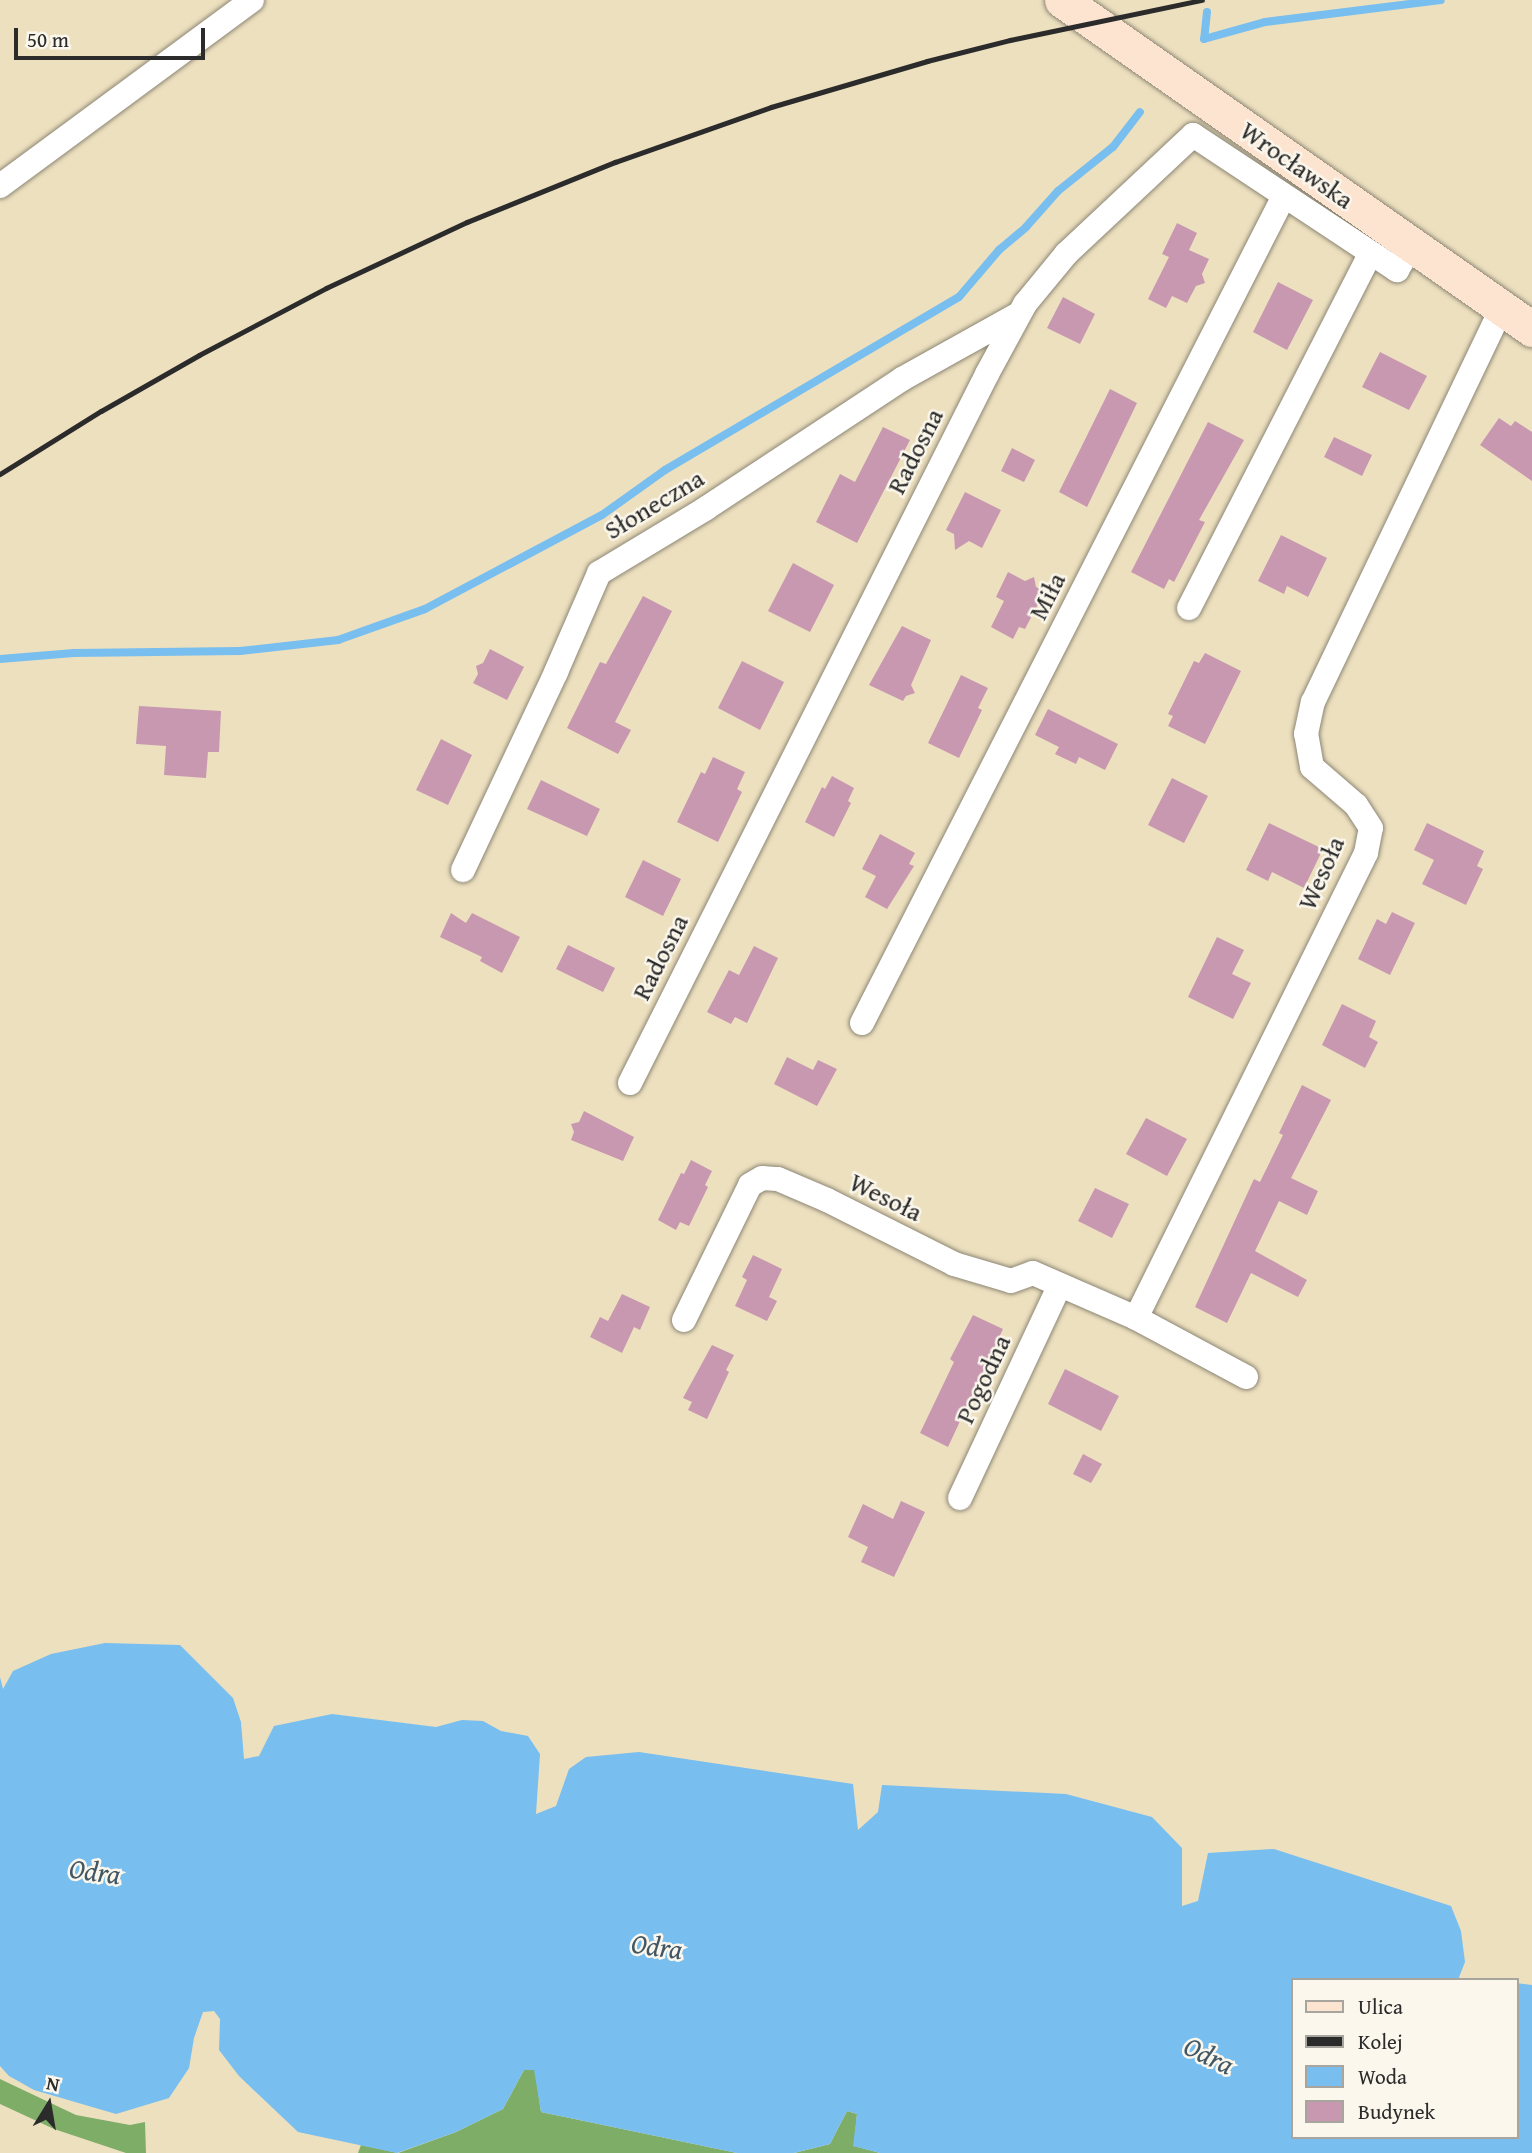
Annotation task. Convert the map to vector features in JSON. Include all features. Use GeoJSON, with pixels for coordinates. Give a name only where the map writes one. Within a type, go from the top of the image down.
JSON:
{"type":"FeatureCollection","features":[{"type":"Feature","properties":{"kind":"main road","name":"Wrocławska"},"geometry":{"type":"LineString","coordinates":[[1062,0],[1532,329]]}},
{"type":"Feature","properties":{"kind":"street"},"geometry":{"type":"LineString","coordinates":[[0,186],[252,0]]}},
{"type":"Feature","properties":{"kind":"street","name":"Radosna"},"geometry":{"type":"LineString","coordinates":[[630,1083],[1019,314],[1066,254],[1193,135],[1370,255],[1397,270],[1412,246]]}},
{"type":"Feature","properties":{"kind":"street","name":"Miła"},"geometry":{"type":"LineString","coordinates":[[862,1023],[1284,196]]}},
{"type":"Feature","properties":{"kind":"street"},"geometry":{"type":"LineString","coordinates":[[1189,608],[1370,255]]}},
{"type":"Feature","properties":{"kind":"street","name":"Wesoła"},"geometry":{"type":"LineString","coordinates":[[1136,1318],[1366,853],[1371,828],[1356,805],[1312,767],[1306,734],[1313,702],[1502,308]]}},
{"type":"Feature","properties":{"kind":"street","name":"Słoneczna"},"geometry":{"type":"LineString","coordinates":[[463,870],[599,573],[705,509],[902,379],[1019,314]]}},
{"type":"Feature","properties":{"kind":"street","name":"Wesoła"},"geometry":{"type":"LineString","coordinates":[[684,1320],[750,1185],[762,1178],[778,1179],[827,1200],[954,1264],[1011,1281],[1033,1273],[1136,1318],[1246,1377]]}},
{"type":"Feature","properties":{"kind":"street","name":"Pogodna"},"geometry":{"type":"LineString","coordinates":[[960,1498],[1060,1285]]}},
{"type":"Feature","properties":{"kind":"green space"},"geometry":{"type":"Polygon","coordinates":[[[524,2070],[535,2070],[541,2112],[737,2153],[398,2153],[456,2132],[503,2109],[524,2070]]]}},
{"type":"Feature","properties":{"kind":"green space"},"geometry":{"type":"Polygon","coordinates":[[[0,2079],[76,2115],[130,2125],[145,2122],[146,2153],[126,2153],[54,2129],[0,2104],[0,2079]]]}},
{"type":"Feature","properties":{"kind":"green space"},"geometry":{"type":"Polygon","coordinates":[[[847,2111],[857,2114],[854,2146],[880,2153],[794,2153],[830,2144],[847,2111]]]}},
{"type":"Feature","properties":{"kind":"green space"},"geometry":{"type":"Polygon","coordinates":[[[361,2145],[398,2153],[358,2153],[361,2145]]]}},
{"type":"Feature","properties":{"kind":"water","name":"Odra"},"geometry":{"type":"Polygon","coordinates":[[[105,1643],[180,1645],[233,1698],[241,1722],[244,1759],[259,1756],[274,1726],[332,1714],[436,1727],[462,1720],[483,1721],[501,1731],[528,1736],[540,1754],[536,1814],[556,1806],[569,1769],[586,1757],[639,1752],[853,1784],[858,1830],[878,1812],[882,1785],[1066,1794],[1152,1817],[1182,1848],[1182,1906],[1198,1901],[1208,1853],[1274,1849],[1451,1906],[1461,1931],[1465,1962],[1459,1978],[1290,1978],[1290,2139],[1518,2139],[1518,1983],[1532,1985],[1532,2153],[880,2153],[853,2146],[857,2114],[847,2111],[830,2144],[794,2153],[737,2153],[541,2112],[534,2070],[524,2070],[503,2109],[456,2132],[397,2153],[298,2132],[239,2076],[219,2050],[220,2019],[214,2011],[203,2012],[194,2038],[189,2068],[169,2098],[116,2114],[34,2090],[9,2076],[0,2066],[0,1677],[3,1689],[13,1671],[51,1654],[105,1643]]]}},
{"type":"Feature","properties":{"kind":"building"},"geometry":{"type":"Polygon","coordinates":[[[1177,223],[1197,233],[1189,250],[1209,259],[1202,274],[1205,283],[1196,286],[1187,303],[1172,296],[1166,308],[1148,299],[1169,257],[1162,254],[1177,223]]]}},
{"type":"Feature","properties":{"kind":"building"},"geometry":{"type":"Polygon","coordinates":[[[1278,282],[1313,300],[1287,350],[1253,332],[1278,282]]]}},
{"type":"Feature","properties":{"kind":"building"},"geometry":{"type":"Polygon","coordinates":[[[1063,297],[1095,314],[1080,344],[1047,328],[1063,297]]]}},
{"type":"Feature","properties":{"kind":"building"},"geometry":{"type":"Polygon","coordinates":[[[1380,352],[1427,376],[1409,410],[1362,387],[1380,352]]]}},
{"type":"Feature","properties":{"kind":"building"},"geometry":{"type":"Polygon","coordinates":[[[1110,389],[1137,403],[1087,507],[1059,492],[1110,389]]]}},
{"type":"Feature","properties":{"kind":"building"},"geometry":{"type":"Polygon","coordinates":[[[1499,418],[1511,426],[1515,421],[1532,432],[1532,481],[1480,445],[1499,418]]]}},
{"type":"Feature","properties":{"kind":"building"},"geometry":{"type":"Polygon","coordinates":[[[1208,422],[1244,440],[1199,520],[1205,522],[1174,582],[1169,579],[1164,589],[1131,572],[1208,422]]]}},
{"type":"Feature","properties":{"kind":"building"},"geometry":{"type":"Polygon","coordinates":[[[883,427],[910,440],[857,543],[816,522],[840,474],[855,482],[883,427]]]}},
{"type":"Feature","properties":{"kind":"building"},"geometry":{"type":"Polygon","coordinates":[[[1334,437],[1372,455],[1362,476],[1324,457],[1334,437]]]}},
{"type":"Feature","properties":{"kind":"building"},"geometry":{"type":"Polygon","coordinates":[[[1012,448],[1035,460],[1024,482],[1001,471],[1012,448]]]}},
{"type":"Feature","properties":{"kind":"building"},"geometry":{"type":"Polygon","coordinates":[[[965,492],[1001,510],[982,548],[969,541],[955,550],[954,534],[946,530],[965,492]]]}},
{"type":"Feature","properties":{"kind":"building"},"geometry":{"type":"Polygon","coordinates":[[[1281,535],[1327,558],[1308,597],[1287,586],[1284,594],[1258,581],[1281,535]]]}},
{"type":"Feature","properties":{"kind":"building"},"geometry":{"type":"Polygon","coordinates":[[[793,563],[834,585],[810,632],[768,611],[793,563]]]}},
{"type":"Feature","properties":{"kind":"building"},"geometry":{"type":"Polygon","coordinates":[[[1008,572],[1025,581],[1034,577],[1036,587],[1045,591],[1025,629],[1019,627],[1013,639],[991,627],[1004,601],[996,597],[1008,572]]]}},
{"type":"Feature","properties":{"kind":"building"},"geometry":{"type":"Polygon","coordinates":[[[643,596],[672,611],[615,722],[631,730],[618,754],[567,728],[600,662],[606,664],[643,596]]]}},
{"type":"Feature","properties":{"kind":"building"},"geometry":{"type":"Polygon","coordinates":[[[902,626],[931,640],[911,685],[915,693],[906,696],[903,701],[869,685],[902,626]]]}},
{"type":"Feature","properties":{"kind":"building"},"geometry":{"type":"Polygon","coordinates":[[[490,649],[524,667],[507,700],[473,683],[478,674],[476,666],[483,663],[490,649]]]}},
{"type":"Feature","properties":{"kind":"building"},"geometry":{"type":"Polygon","coordinates":[[[1205,653],[1241,671],[1205,744],[1168,726],[1173,716],[1168,714],[1194,661],[1199,663],[1205,653]]]}},
{"type":"Feature","properties":{"kind":"building"},"geometry":{"type":"Polygon","coordinates":[[[742,661],[784,682],[760,730],[718,708],[742,661]]]}},
{"type":"Feature","properties":{"kind":"building"},"geometry":{"type":"Polygon","coordinates":[[[961,675],[988,688],[978,708],[982,710],[959,758],[928,743],[961,675]]]}},
{"type":"Feature","properties":{"kind":"building"},"geometry":{"type":"Polygon","coordinates":[[[139,706],[221,711],[219,752],[208,752],[206,778],[164,775],[166,746],[136,744],[139,706]]]}},
{"type":"Feature","properties":{"kind":"building"},"geometry":{"type":"Polygon","coordinates":[[[1048,709],[1118,744],[1105,770],[1079,757],[1076,764],[1055,754],[1059,747],[1035,735],[1048,709]]]}},
{"type":"Feature","properties":{"kind":"building"},"geometry":{"type":"Polygon","coordinates":[[[441,739],[472,755],[448,805],[416,790],[441,739]]]}},
{"type":"Feature","properties":{"kind":"building"},"geometry":{"type":"Polygon","coordinates":[[[713,757],[745,772],[737,789],[742,792],[718,842],[677,822],[701,772],[705,774],[713,757]]]}},
{"type":"Feature","properties":{"kind":"building"},"geometry":{"type":"Polygon","coordinates":[[[832,776],[854,788],[848,801],[851,803],[834,837],[805,822],[822,787],[825,789],[832,776]]]}},
{"type":"Feature","properties":{"kind":"building"},"geometry":{"type":"Polygon","coordinates":[[[1172,778],[1208,796],[1184,843],[1148,825],[1172,778]]]}},
{"type":"Feature","properties":{"kind":"building"},"geometry":{"type":"Polygon","coordinates":[[[541,780],[600,809],[587,836],[527,809],[541,780]]]}},
{"type":"Feature","properties":{"kind":"building"},"geometry":{"type":"Polygon","coordinates":[[[1269,823],[1323,849],[1304,888],[1272,872],[1268,881],[1246,870],[1269,823]]]}},
{"type":"Feature","properties":{"kind":"building"},"geometry":{"type":"Polygon","coordinates":[[[1427,823],[1484,851],[1477,866],[1483,869],[1466,905],[1422,884],[1434,860],[1414,850],[1427,823]]]}},
{"type":"Feature","properties":{"kind":"building"},"geometry":{"type":"Polygon","coordinates":[[[880,834],[915,853],[909,864],[914,866],[887,909],[865,897],[876,876],[862,869],[880,834]]]}},
{"type":"Feature","properties":{"kind":"building"},"geometry":{"type":"Polygon","coordinates":[[[643,860],[681,879],[663,916],[625,897],[643,860]]]}},
{"type":"Feature","properties":{"kind":"building"},"geometry":{"type":"Polygon","coordinates":[[[1392,912],[1415,923],[1390,975],[1358,959],[1377,919],[1386,924],[1392,912]]]}},
{"type":"Feature","properties":{"kind":"building"},"geometry":{"type":"Polygon","coordinates":[[[451,913],[466,923],[472,913],[520,937],[502,973],[480,961],[482,957],[440,937],[451,913]]]}},
{"type":"Feature","properties":{"kind":"building"},"geometry":{"type":"Polygon","coordinates":[[[1217,937],[1244,950],[1232,974],[1251,983],[1233,1019],[1188,997],[1217,937]]]}},
{"type":"Feature","properties":{"kind":"building"},"geometry":{"type":"Polygon","coordinates":[[[568,945],[615,968],[603,992],[556,969],[568,945]]]}},
{"type":"Feature","properties":{"kind":"building"},"geometry":{"type":"Polygon","coordinates":[[[754,946],[778,958],[747,1023],[735,1017],[731,1024],[707,1012],[729,970],[739,975],[754,946]]]}},
{"type":"Feature","properties":{"kind":"building"},"geometry":{"type":"Polygon","coordinates":[[[1342,1004],[1376,1021],[1369,1037],[1378,1042],[1365,1068],[1322,1045],[1342,1004]]]}},
{"type":"Feature","properties":{"kind":"building"},"geometry":{"type":"Polygon","coordinates":[[[787,1057],[813,1070],[818,1060],[837,1069],[817,1106],[774,1084],[787,1057]]]}},
{"type":"Feature","properties":{"kind":"building"},"geometry":{"type":"Polygon","coordinates":[[[1302,1085],[1331,1100],[1291,1178],[1318,1191],[1307,1215],[1279,1201],[1255,1251],[1307,1280],[1298,1297],[1251,1273],[1227,1323],[1195,1307],[1254,1179],[1260,1182],[1283,1135],[1279,1133],[1302,1085]]]}},
{"type":"Feature","properties":{"kind":"building"},"geometry":{"type":"Polygon","coordinates":[[[584,1111],[634,1137],[623,1161],[571,1140],[574,1132],[571,1124],[579,1122],[584,1111]]]}},
{"type":"Feature","properties":{"kind":"building"},"geometry":{"type":"Polygon","coordinates":[[[1146,1118],[1187,1139],[1167,1176],[1126,1154],[1146,1118]]]}},
{"type":"Feature","properties":{"kind":"building"},"geometry":{"type":"Polygon","coordinates":[[[691,1160],[712,1171],[705,1185],[708,1187],[689,1226],[680,1222],[676,1230],[658,1220],[681,1173],[684,1174],[691,1160]]]}},
{"type":"Feature","properties":{"kind":"building"},"geometry":{"type":"Polygon","coordinates":[[[1095,1188],[1129,1204],[1112,1238],[1078,1221],[1095,1188]]]}},
{"type":"Feature","properties":{"kind":"building"},"geometry":{"type":"Polygon","coordinates":[[[753,1255],[782,1269],[769,1297],[777,1301],[767,1321],[735,1306],[747,1280],[742,1277],[753,1255]]]}},
{"type":"Feature","properties":{"kind":"building"},"geometry":{"type":"Polygon","coordinates":[[[622,1294],[650,1307],[640,1330],[634,1327],[622,1353],[590,1337],[600,1317],[608,1321],[622,1294]]]}},
{"type":"Feature","properties":{"kind":"building"},"geometry":{"type":"Polygon","coordinates":[[[973,1315],[1003,1329],[948,1447],[920,1433],[954,1362],[950,1359],[973,1315]]]}},
{"type":"Feature","properties":{"kind":"building"},"geometry":{"type":"Polygon","coordinates":[[[712,1345],[734,1355],[707,1419],[688,1410],[692,1402],[683,1398],[712,1345]]]}},
{"type":"Feature","properties":{"kind":"building"},"geometry":{"type":"Polygon","coordinates":[[[1065,1369],[1119,1396],[1101,1431],[1048,1404],[1065,1369]]]}},
{"type":"Feature","properties":{"kind":"building"},"geometry":{"type":"Polygon","coordinates":[[[1083,1454],[1102,1464],[1091,1483],[1073,1474],[1083,1454]]]}},
{"type":"Feature","properties":{"kind":"building"},"geometry":{"type":"Polygon","coordinates":[[[901,1501],[925,1512],[894,1577],[861,1562],[868,1547],[848,1537],[863,1504],[893,1519],[901,1501]]]}},
{"type":"Feature","properties":{"kind":"waterway"},"geometry":{"type":"LineString","coordinates":[[1207,12],[1204,39],[1265,22],[1441,0]]}},
{"type":"Feature","properties":{"kind":"waterway"},"geometry":{"type":"LineString","coordinates":[[0,659],[74,653],[240,651],[338,640],[425,609],[602,515],[665,470],[959,297],[999,250],[1026,227],[1058,191],[1113,147],[1140,112]]}},
{"type":"Feature","properties":{"kind":"railway"},"geometry":{"type":"LineString","coordinates":[[0,474],[101,411],[199,355],[326,288],[467,222],[615,162],[771,107],[927,61],[1010,40],[1202,0]]}}]}
